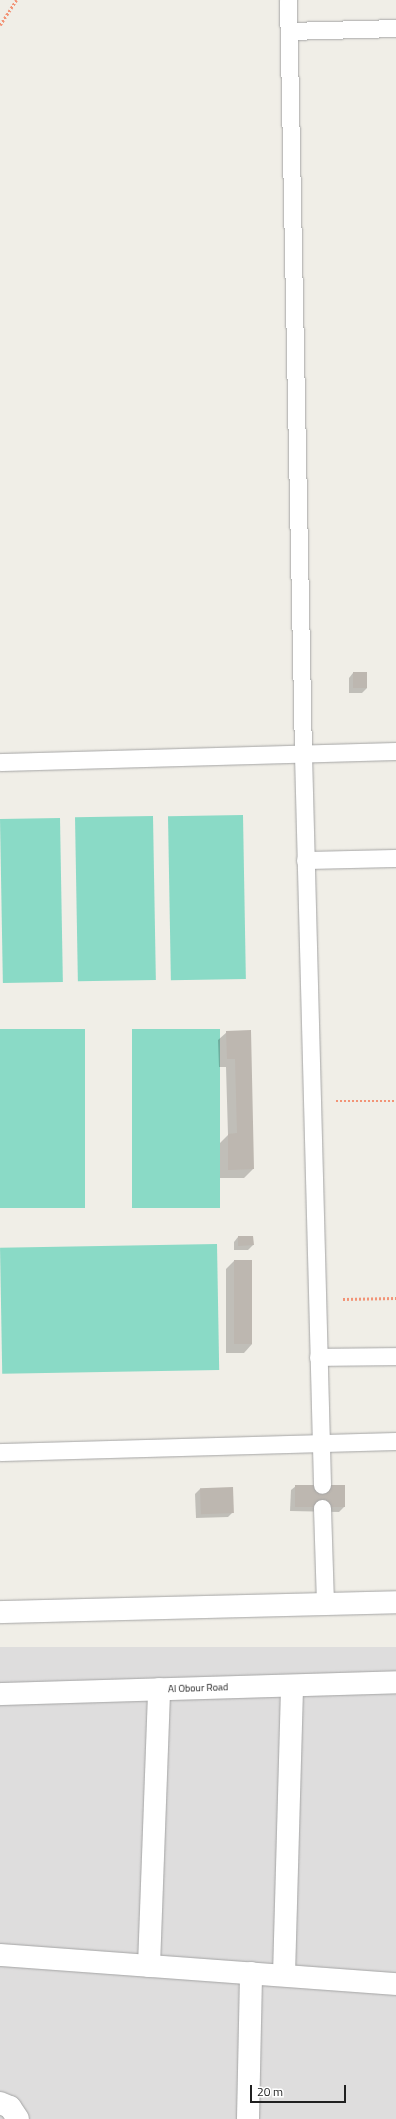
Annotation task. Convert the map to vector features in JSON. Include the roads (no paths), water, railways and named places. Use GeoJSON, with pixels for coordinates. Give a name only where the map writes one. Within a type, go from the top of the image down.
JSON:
{"type":"FeatureCollection","features":[{"type":"Feature","properties":{"kind":"street"},"geometry":{"type":"LineString","coordinates":[[0,1612],[396,1602]]}},
{"type":"Feature","properties":{"kind":"street","name":"Al Obour Road"},"geometry":{"type":"LineString","coordinates":[[0,1694],[396,1682]]}},
{"type":"Feature","properties":{"kind":"street"},"geometry":{"type":"LineString","coordinates":[[284,1975],[292,1686]]}},
{"type":"Feature","properties":{"kind":"street"},"geometry":{"type":"LineString","coordinates":[[149,1966],[159,1689]]}},
{"type":"Feature","properties":{"kind":"street"},"geometry":{"type":"LineString","coordinates":[[0,1955],[396,1984]]}},
{"type":"Feature","properties":{"kind":"street"},"geometry":{"type":"LineString","coordinates":[[248,2119],[251,1973]]}},
{"type":"Feature","properties":{"kind":"street"},"geometry":{"type":"LineString","coordinates":[[0,2103],[10,2107],[18,2119]]}},
{"type":"Feature","properties":{"kind":"lane"},"geometry":{"type":"LineString","coordinates":[[288,0],[305,860],[322,1485]]}},
{"type":"Feature","properties":{"kind":"lane"},"geometry":{"type":"LineString","coordinates":[[289,31],[396,28]]}},
{"type":"Feature","properties":{"kind":"lane"},"geometry":{"type":"LineString","coordinates":[[0,762],[396,750]]}},
{"type":"Feature","properties":{"kind":"lane"},"geometry":{"type":"LineString","coordinates":[[305,860],[396,858]]}},
{"type":"Feature","properties":{"kind":"lane"},"geometry":{"type":"LineString","coordinates":[[318,1357],[396,1356]]}},
{"type":"Feature","properties":{"kind":"lane"},"geometry":{"type":"LineString","coordinates":[[0,1452],[396,1442]]}},
{"type":"Feature","properties":{"kind":"lane"},"geometry":{"type":"LineString","coordinates":[[322,1508],[325,1604]]}}]}
